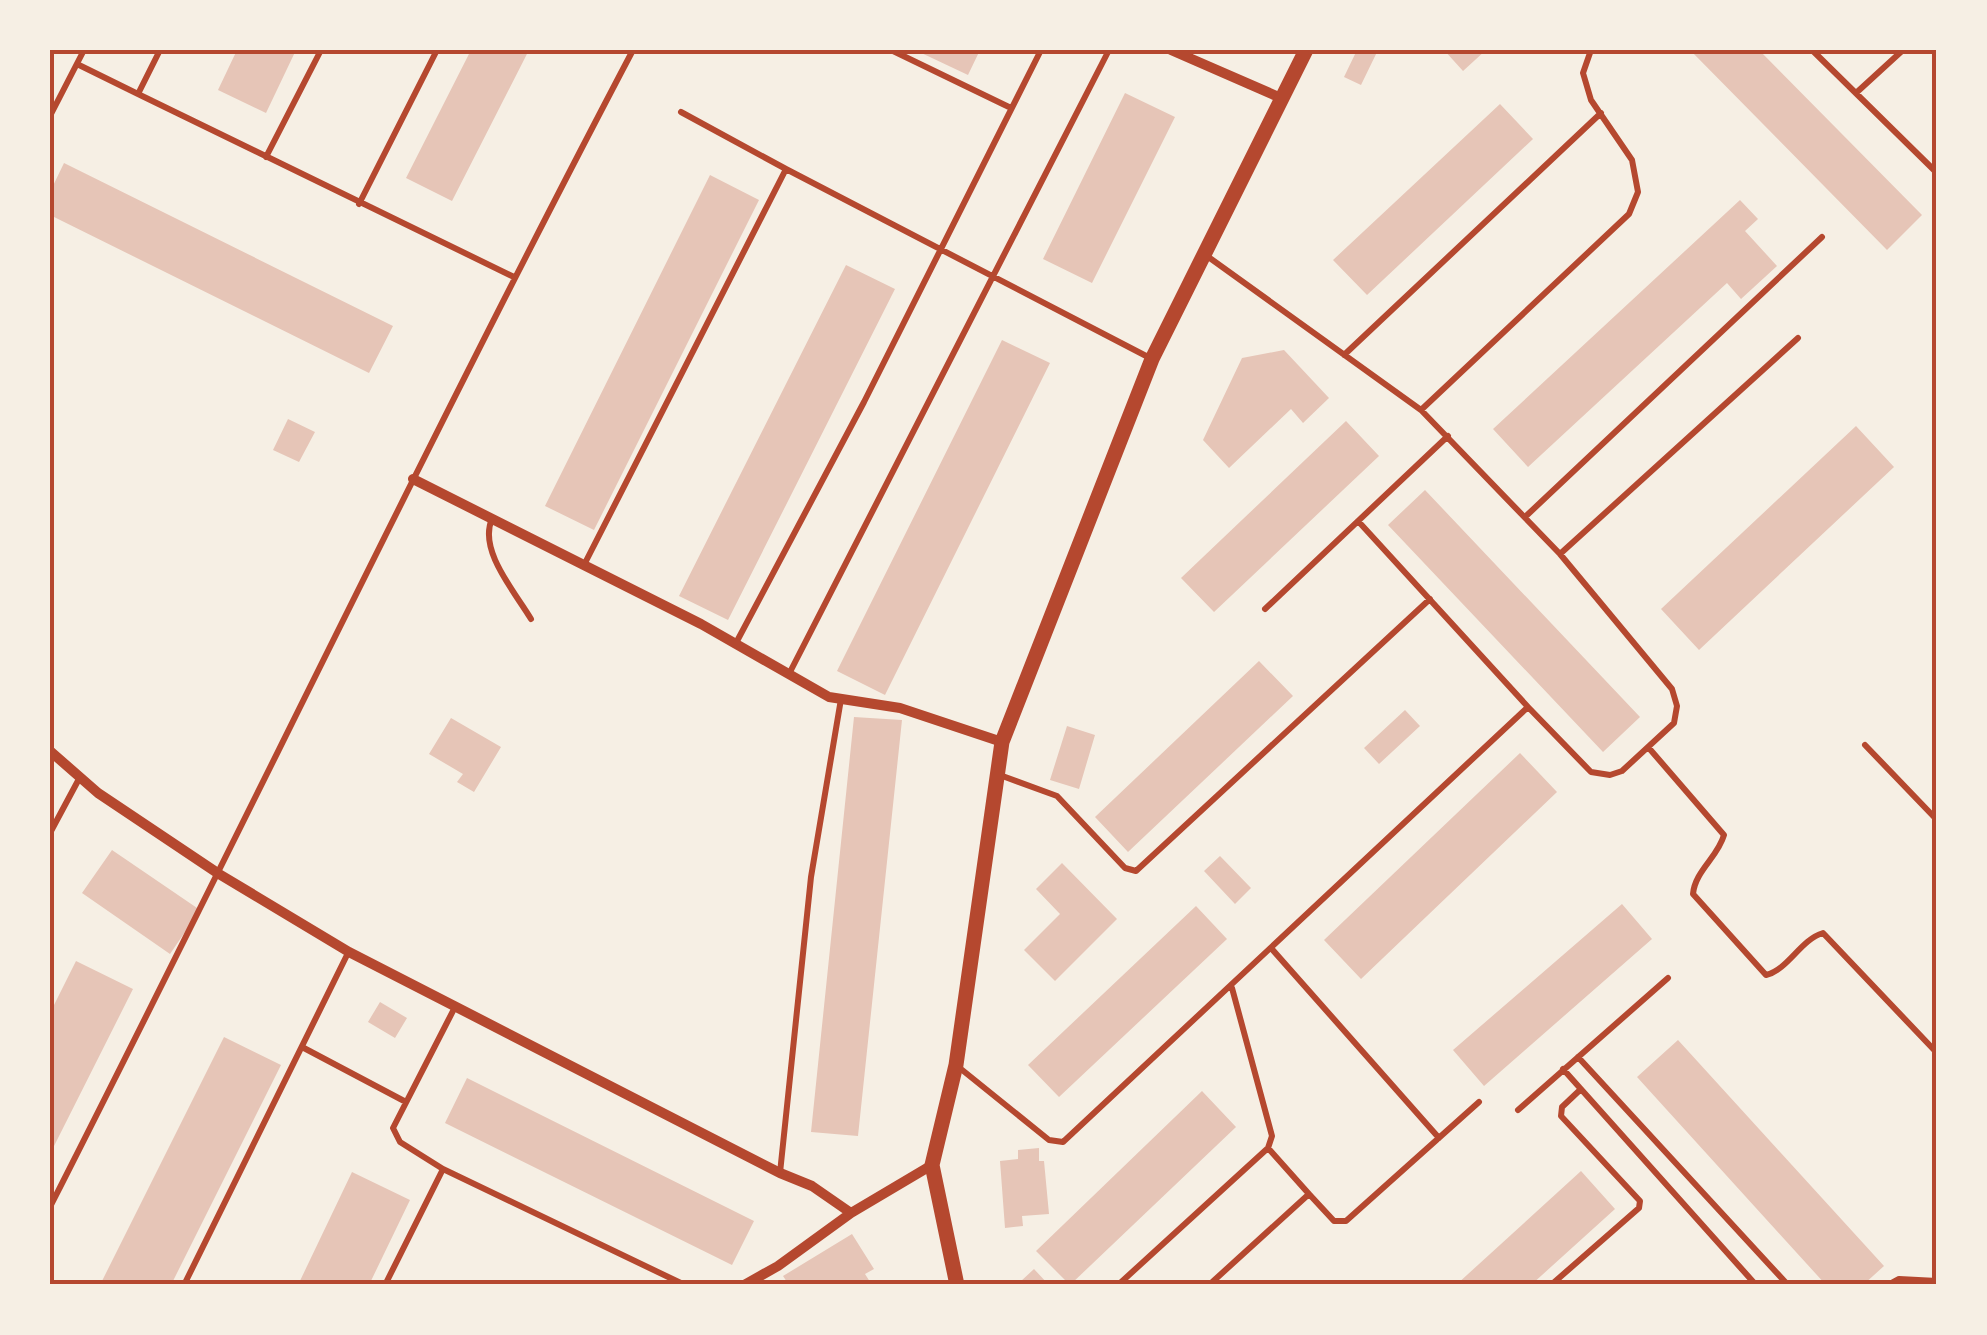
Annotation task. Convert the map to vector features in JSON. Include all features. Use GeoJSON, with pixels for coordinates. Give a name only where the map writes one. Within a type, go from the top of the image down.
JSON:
{"type":"FeatureCollection","features":[{"type":"Feature","properties":{"kind":"street"},"geometry":{"type":"LineString","coordinates":[[1171,50],[1281,98]]}},
{"type":"Feature","properties":{"kind":"street"},"geometry":{"type":"LineString","coordinates":[[957,1285],[932,1166],[956,1065],[1002,742],[1152,360],[1306,50]]}},
{"type":"Feature","properties":{"kind":"street"},"geometry":{"type":"LineString","coordinates":[[412,479],[736,643],[830,697],[900,708],[1002,742]]}},
{"type":"Feature","properties":{"kind":"street"},"geometry":{"type":"LineString","coordinates":[[50,751],[98,793],[219,874],[349,952],[812,1186],[852,1213]]}},
{"type":"Feature","properties":{"kind":"street"},"geometry":{"type":"LineString","coordinates":[[744,1285],[778,1266],[852,1213],[932,1166]]}},
{"type":"Feature","properties":{"kind":"lane"},"geometry":{"type":"LineString","coordinates":[[50,116],[84,50]]}},
{"type":"Feature","properties":{"kind":"lane"},"geometry":{"type":"LineString","coordinates":[[138,94],[160,50]]}},
{"type":"Feature","properties":{"kind":"lane"},"geometry":{"type":"LineString","coordinates":[[266,157],[321,50]]}},
{"type":"Feature","properties":{"kind":"lane"},"geometry":{"type":"LineString","coordinates":[[359,204],[437,50]]}},
{"type":"Feature","properties":{"kind":"lane"},"geometry":{"type":"LineString","coordinates":[[50,1207],[219,874],[412,479],[633,50]]}},
{"type":"Feature","properties":{"kind":"lane"},"geometry":{"type":"LineString","coordinates":[[891,50],[1012,109]]}},
{"type":"Feature","properties":{"kind":"lane"},"geometry":{"type":"LineString","coordinates":[[736,643],[1042,50]]}},
{"type":"Feature","properties":{"kind":"lane"},"geometry":{"type":"LineString","coordinates":[[789,674],[1109,50]]}},
{"type":"Feature","properties":{"kind":"lane"},"geometry":{"type":"LineString","coordinates":[[1422,410],[1629,214],[1638,192],[1632,160],[1591,100],[1583,72],[1591,50]]}},
{"type":"Feature","properties":{"kind":"lane"},"geometry":{"type":"LineString","coordinates":[[1812,50],[1937,173]]}},
{"type":"Feature","properties":{"kind":"lane"},"geometry":{"type":"LineString","coordinates":[[1856,92],[1903,50]]}},
{"type":"Feature","properties":{"kind":"lane"},"geometry":{"type":"LineString","coordinates":[[77,64],[514,277]]}},
{"type":"Feature","properties":{"kind":"lane"},"geometry":{"type":"LineString","coordinates":[[681,112],[1152,360]]}},
{"type":"Feature","properties":{"kind":"lane"},"geometry":{"type":"LineString","coordinates":[[1344,355],[1602,114]]}},
{"type":"Feature","properties":{"kind":"lane"},"geometry":{"type":"LineString","coordinates":[[584,565],[786,170]]}},
{"type":"Feature","properties":{"kind":"lane"},"geometry":{"type":"LineString","coordinates":[[1525,516],[1822,237]]}},
{"type":"Feature","properties":{"kind":"lane"},"geometry":{"type":"LineString","coordinates":[[1206,255],[1422,410],[1560,554],[1672,689],[1678,706],[1674,722],[1622,772],[1591,772],[1358,522]]}},
{"type":"Feature","properties":{"kind":"lane"},"geometry":{"type":"LineString","coordinates":[[1560,554],[1798,338]]}},
{"type":"Feature","properties":{"kind":"lane"},"geometry":{"type":"LineString","coordinates":[[1265,609],[1448,436]]}},
{"type":"Feature","properties":{"kind":"lane"},"geometry":{"type":"LineString","coordinates":[[492,519],[486,532],[492,553],[531,620]]}},
{"type":"Feature","properties":{"kind":"lane"},"geometry":{"type":"LineString","coordinates":[[996,774],[1057,796],[1126,868],[1136,871],[1430,599]]}},
{"type":"Feature","properties":{"kind":"lane"},"geometry":{"type":"LineString","coordinates":[[780,1173],[811,877],[841,699]]}},
{"type":"Feature","properties":{"kind":"lane"},"geometry":{"type":"LineString","coordinates":[[956,1065],[1050,1140],[1063,1142],[1528,707]]}},
{"type":"Feature","properties":{"kind":"lane"},"geometry":{"type":"LineString","coordinates":[[1865,745],[1937,820]]}},
{"type":"Feature","properties":{"kind":"lane"},"geometry":{"type":"LineString","coordinates":[[1648,747],[1724,835],[1722,845],[1694,884],[1693,894],[1766,974],[1774,973],[1814,936],[1823,933],[1937,1053]]}},
{"type":"Feature","properties":{"kind":"lane"},"geometry":{"type":"LineString","coordinates":[[50,833],[80,777]]}},
{"type":"Feature","properties":{"kind":"lane"},"geometry":{"type":"LineString","coordinates":[[1271,948],[1439,1138]]}},
{"type":"Feature","properties":{"kind":"lane"},"geometry":{"type":"LineString","coordinates":[[184,1285],[349,952]]}},
{"type":"Feature","properties":{"kind":"lane"},"geometry":{"type":"LineString","coordinates":[[1518,1110],[1668,978]]}},
{"type":"Feature","properties":{"kind":"lane"},"geometry":{"type":"LineString","coordinates":[[1118,1285],[1268,1148],[1272,1136],[1232,988]]}},
{"type":"Feature","properties":{"kind":"lane"},"geometry":{"type":"LineString","coordinates":[[456,1006],[393,1128],[400,1142],[444,1169],[685,1285]]}},
{"type":"Feature","properties":{"kind":"lane"},"geometry":{"type":"LineString","coordinates":[[302,1048],[406,1102]]}},
{"type":"Feature","properties":{"kind":"lane"},"geometry":{"type":"LineString","coordinates":[[1578,1057],[1788,1285]]}},
{"type":"Feature","properties":{"kind":"lane"},"geometry":{"type":"LineString","coordinates":[[1564,1070],[1756,1285]]}},
{"type":"Feature","properties":{"kind":"lane"},"geometry":{"type":"LineString","coordinates":[[1551,1285],[1639,1208],[1640,1201],[1561,1116],[1562,1107],[1581,1089]]}},
{"type":"Feature","properties":{"kind":"lane"},"geometry":{"type":"LineString","coordinates":[[1268,1148],[1334,1221],[1346,1221],[1480,1102]]}},
{"type":"Feature","properties":{"kind":"lane"},"geometry":{"type":"LineString","coordinates":[[385,1285],[444,1169]]}},
{"type":"Feature","properties":{"kind":"lane"},"geometry":{"type":"LineString","coordinates":[[1209,1285],[1310,1194]]}},
{"type":"Feature","properties":{"kind":"lane"},"geometry":{"type":"LineString","coordinates":[[1888,1285],[1899,1279],[1937,1281]]}},
{"type":"Feature","properties":{"kind":"building"},"geometry":{"type":"Polygon","coordinates":[[[237,50],[296,50],[266,113],[218,90],[237,50]]]}},
{"type":"Feature","properties":{"kind":"building"},"geometry":{"type":"Polygon","coordinates":[[[471,50],[529,50],[452,201],[406,178],[471,50]]]}},
{"type":"Feature","properties":{"kind":"building"},"geometry":{"type":"Polygon","coordinates":[[[915,50],[980,50],[968,75],[915,50]]]}},
{"type":"Feature","properties":{"kind":"building"},"geometry":{"type":"Polygon","coordinates":[[[1357,50],[1378,50],[1361,85],[1344,77],[1357,50]]]}},
{"type":"Feature","properties":{"kind":"building"},"geometry":{"type":"Polygon","coordinates":[[[1444,50],[1486,50],[1463,71],[1444,50]]]}},
{"type":"Feature","properties":{"kind":"building"},"geometry":{"type":"Polygon","coordinates":[[[1690,50],[1759,50],[1922,215],[1887,250],[1690,50]]]}},
{"type":"Feature","properties":{"kind":"building"},"geometry":{"type":"Polygon","coordinates":[[[1125,93],[1175,117],[1092,283],[1043,259],[1125,93]]]}},
{"type":"Feature","properties":{"kind":"building"},"geometry":{"type":"Polygon","coordinates":[[[1500,104],[1533,139],[1367,295],[1333,260],[1500,104]]]}},
{"type":"Feature","properties":{"kind":"building"},"geometry":{"type":"Polygon","coordinates":[[[64,163],[393,326],[369,373],[50,215],[50,192],[64,163]]]}},
{"type":"Feature","properties":{"kind":"building"},"geometry":{"type":"Polygon","coordinates":[[[710,175],[759,200],[594,530],[545,506],[710,175]]]}},
{"type":"Feature","properties":{"kind":"building"},"geometry":{"type":"Polygon","coordinates":[[[1740,200],[1758,219],[1745,231],[1777,266],[1741,299],[1727,283],[1528,467],[1493,429],[1740,200]]]}},
{"type":"Feature","properties":{"kind":"building"},"geometry":{"type":"Polygon","coordinates":[[[846,265],[895,289],[728,620],[679,596],[846,265]]]}},
{"type":"Feature","properties":{"kind":"building"},"geometry":{"type":"Polygon","coordinates":[[[1002,340],[1050,363],[885,695],[837,671],[1002,340]]]}},
{"type":"Feature","properties":{"kind":"building"},"geometry":{"type":"Polygon","coordinates":[[[1284,350],[1329,398],[1303,423],[1291,409],[1229,468],[1203,440],[1242,358],[1284,350]]]}},
{"type":"Feature","properties":{"kind":"building"},"geometry":{"type":"Polygon","coordinates":[[[288,419],[315,432],[299,462],[273,450],[288,419]]]}},
{"type":"Feature","properties":{"kind":"building"},"geometry":{"type":"Polygon","coordinates":[[[1346,421],[1379,456],[1214,612],[1181,578],[1346,421]]]}},
{"type":"Feature","properties":{"kind":"building"},"geometry":{"type":"Polygon","coordinates":[[[1856,426],[1894,467],[1699,650],[1661,609],[1856,426]]]}},
{"type":"Feature","properties":{"kind":"building"},"geometry":{"type":"Polygon","coordinates":[[[1425,490],[1640,717],[1603,752],[1388,525],[1425,490]]]}},
{"type":"Feature","properties":{"kind":"building"},"geometry":{"type":"Polygon","coordinates":[[[1259,661],[1293,696],[1128,852],[1095,817],[1259,661]]]}},
{"type":"Feature","properties":{"kind":"building"},"geometry":{"type":"Polygon","coordinates":[[[1405,710],[1420,726],[1379,764],[1364,748],[1405,710]]]}},
{"type":"Feature","properties":{"kind":"building"},"geometry":{"type":"Polygon","coordinates":[[[854,717],[902,720],[858,1136],[811,1132],[854,717]]]}},
{"type":"Feature","properties":{"kind":"building"},"geometry":{"type":"Polygon","coordinates":[[[451,718],[501,747],[474,792],[457,782],[463,774],[429,754],[451,718]]]}},
{"type":"Feature","properties":{"kind":"building"},"geometry":{"type":"Polygon","coordinates":[[[1067,726],[1095,735],[1079,789],[1050,780],[1067,726]]]}},
{"type":"Feature","properties":{"kind":"building"},"geometry":{"type":"Polygon","coordinates":[[[1520,753],[1557,792],[1361,979],[1324,940],[1520,753]]]}},
{"type":"Feature","properties":{"kind":"building"},"geometry":{"type":"Polygon","coordinates":[[[112,850],[200,910],[170,954],[82,893],[112,850]]]}},
{"type":"Feature","properties":{"kind":"building"},"geometry":{"type":"Polygon","coordinates":[[[1220,856],[1251,888],[1235,904],[1204,871],[1220,856]]]}},
{"type":"Feature","properties":{"kind":"building"},"geometry":{"type":"Polygon","coordinates":[[[1062,863],[1117,919],[1055,981],[1024,950],[1060,914],[1036,889],[1062,863]]]}},
{"type":"Feature","properties":{"kind":"building"},"geometry":{"type":"Polygon","coordinates":[[[1622,904],[1652,939],[1484,1086],[1453,1050],[1622,904]]]}},
{"type":"Feature","properties":{"kind":"building"},"geometry":{"type":"Polygon","coordinates":[[[1196,906],[1227,939],[1059,1097],[1028,1065],[1196,906]]]}},
{"type":"Feature","properties":{"kind":"building"},"geometry":{"type":"Polygon","coordinates":[[[76,961],[133,989],[50,1154],[50,1013],[76,961]]]}},
{"type":"Feature","properties":{"kind":"building"},"geometry":{"type":"Polygon","coordinates":[[[380,1002],[407,1018],[395,1038],[368,1022],[380,1002]]]}},
{"type":"Feature","properties":{"kind":"building"},"geometry":{"type":"Polygon","coordinates":[[[224,1037],[281,1065],[171,1285],[100,1285],[224,1037]]]}},
{"type":"Feature","properties":{"kind":"building"},"geometry":{"type":"Polygon","coordinates":[[[1678,1040],[1884,1266],[1863,1285],[1826,1285],[1637,1077],[1678,1040]]]}},
{"type":"Feature","properties":{"kind":"building"},"geometry":{"type":"Polygon","coordinates":[[[467,1078],[754,1221],[732,1265],[445,1123],[467,1078]]]}},
{"type":"Feature","properties":{"kind":"building"},"geometry":{"type":"Polygon","coordinates":[[[1202,1091],[1236,1127],[1070,1285],[1036,1251],[1202,1091]]]}},
{"type":"Feature","properties":{"kind":"building"},"geometry":{"type":"Polygon","coordinates":[[[1039,1148],[1049,1214],[1022,1216],[1023,1226],[1005,1228],[1000,1161],[1018,1159],[1018,1150],[1039,1148]]]}},
{"type":"Feature","properties":{"kind":"building"},"geometry":{"type":"Polygon","coordinates":[[[1581,1171],[1615,1209],[1531,1285],[1456,1285],[1581,1171]]]}},
{"type":"Feature","properties":{"kind":"building"},"geometry":{"type":"Polygon","coordinates":[[[352,1172],[410,1200],[369,1285],[298,1285],[352,1172]]]}},
{"type":"Feature","properties":{"kind":"building"},"geometry":{"type":"Polygon","coordinates":[[[852,1234],[874,1269],[865,1274],[872,1285],[789,1285],[783,1276],[852,1234]]]}},
{"type":"Feature","properties":{"kind":"building"},"geometry":{"type":"Polygon","coordinates":[[[1034,1269],[1049,1285],[1020,1282],[1034,1269]]]}}]}
